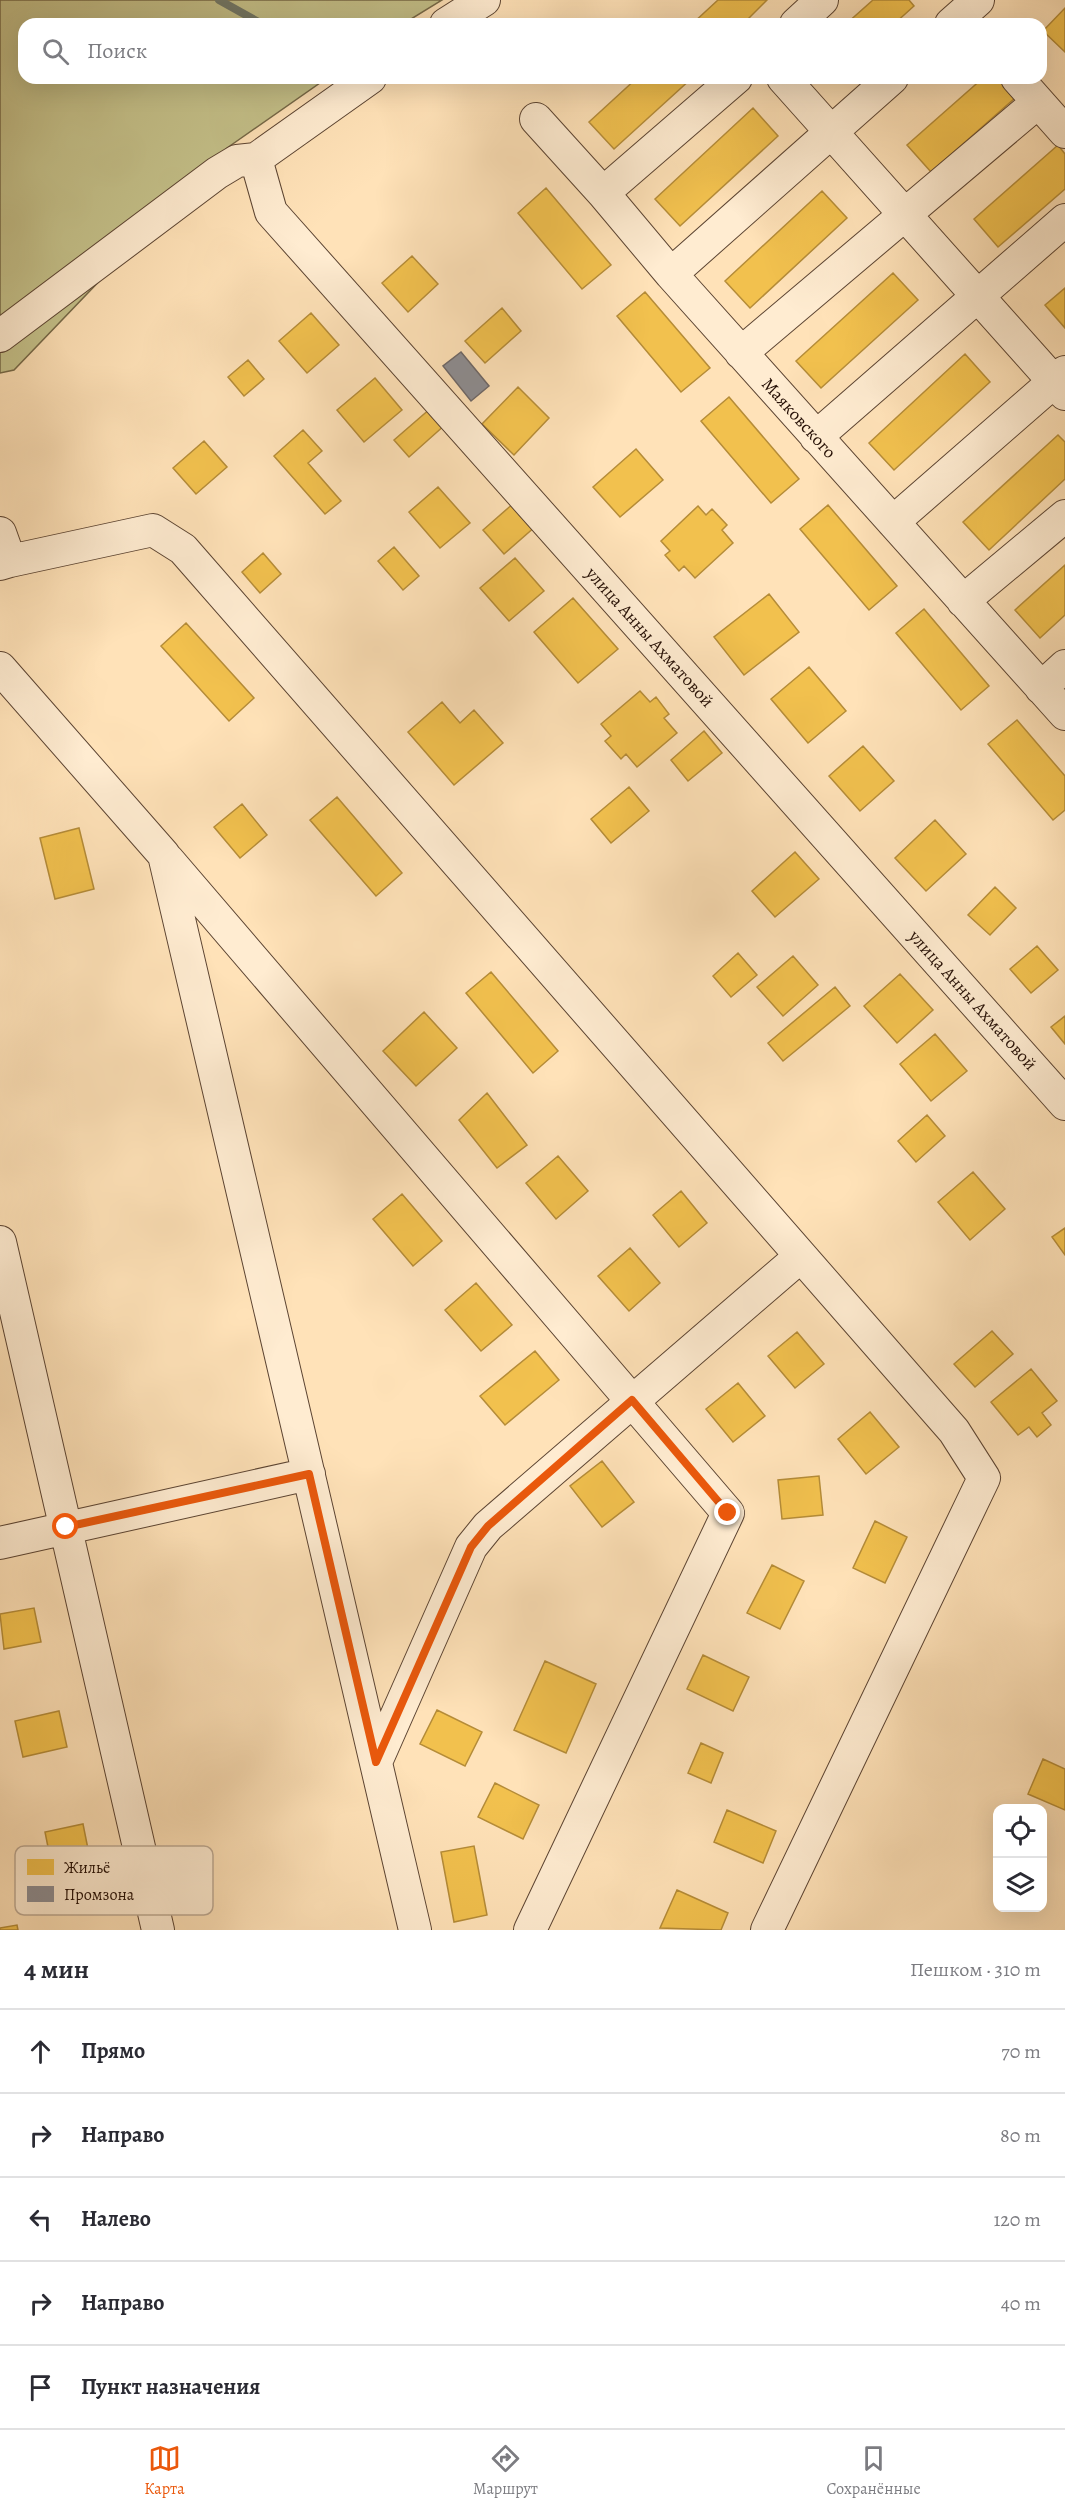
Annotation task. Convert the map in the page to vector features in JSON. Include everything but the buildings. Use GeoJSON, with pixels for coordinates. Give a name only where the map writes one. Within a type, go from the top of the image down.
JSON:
{"type":"FeatureCollection","features":[{"type":"Feature","properties":{"kind":"lane"},"geometry":{"type":"LineString","coordinates":[[456,18],[484,0]]}},
{"type":"Feature","properties":{"kind":"lane"},"geometry":{"type":"LineString","coordinates":[[802,18],[822,0]]}},
{"type":"Feature","properties":{"kind":"lane"},"geometry":{"type":"LineString","coordinates":[[0,336],[217,172],[237,161],[256,159],[362,84]]}},
{"type":"Feature","properties":{"kind":"lane"},"geometry":{"type":"LineString","coordinates":[[603,193],[729,84]]}},
{"type":"Feature","properties":{"kind":"lane"},"geometry":{"type":"LineString","coordinates":[[788,84],[977,296],[1061,382],[893,522]]}},
{"type":"Feature","properties":{"kind":"lane"},"geometry":{"type":"LineString","coordinates":[[671,274],[885,84]]}},
{"type":"Feature","properties":{"kind":"lane"},"geometry":{"type":"LineString","coordinates":[[1022,84],[1065,132]]}},
{"type":"Feature","properties":{"kind":"lane"},"geometry":{"type":"LineString","coordinates":[[741,353],[1038,102]]}},
{"type":"Feature","properties":{"kind":"lane","name":"Маяковского"},"geometry":{"type":"LineString","coordinates":[[536,119],[741,353],[1065,714]]}},
{"type":"Feature","properties":{"kind":"lane","name":"улица Анны Ахматовой"},"geometry":{"type":"LineString","coordinates":[[256,159],[271,212],[1065,1104]]}},
{"type":"Feature","properties":{"kind":"lane"},"geometry":{"type":"LineString","coordinates":[[816,436],[1065,220]]}},
{"type":"Feature","properties":{"kind":"lane"},"geometry":{"type":"LineString","coordinates":[[963,601],[1065,516]]}},
{"type":"Feature","properties":{"kind":"lane"},"geometry":{"type":"LineString","coordinates":[[3,552],[153,530],[183,549],[954,1431],[984,1478],[767,1930]]}},
{"type":"Feature","properties":{"kind":"lane"},"geometry":{"type":"LineString","coordinates":[[1041,688],[1065,666]]}},
{"type":"Feature","properties":{"kind":"lane"},"geometry":{"type":"LineString","coordinates":[[0,668],[164,855],[728,1513],[530,1930]]}},
{"type":"Feature","properties":{"kind":"lane"},"geometry":{"type":"LineString","coordinates":[[164,855],[415,1930]]}},
{"type":"Feature","properties":{"kind":"lane"},"geometry":{"type":"LineString","coordinates":[[0,1242],[139,1846]]}},
{"type":"Feature","properties":{"kind":"lane"},"geometry":{"type":"LineString","coordinates":[[376,1762],[471,1547],[488,1526],[801,1256]]}},
{"type":"Feature","properties":{"kind":"lane"},"geometry":{"type":"LineString","coordinates":[[0,1543],[309,1474]]}},
{"type":"Feature","properties":{"kind":"lane"},"geometry":{"type":"LineString","coordinates":[[155,1915],[158,1930]]}},
{"type":"Feature","properties":{"kind":"shaded area"},"geometry":{"type":"Polygon","coordinates":[[[0,0],[442,0],[413,18],[18,18],[18,84],[318,84],[227,148],[14,370],[0,373],[0,0]]]}},
{"type":"Feature","properties":{"kind":"waterway"},"geometry":{"type":"LineString","coordinates":[[219,0],[251,18]]}},
{"type":"Feature","properties":{"kind":"route"},"geometry":{"type":"LineString","coordinates":[[66,1527],[309,1474],[376,1762],[471,1547],[488,1526],[632,1400],[728,1513]]}}]}
